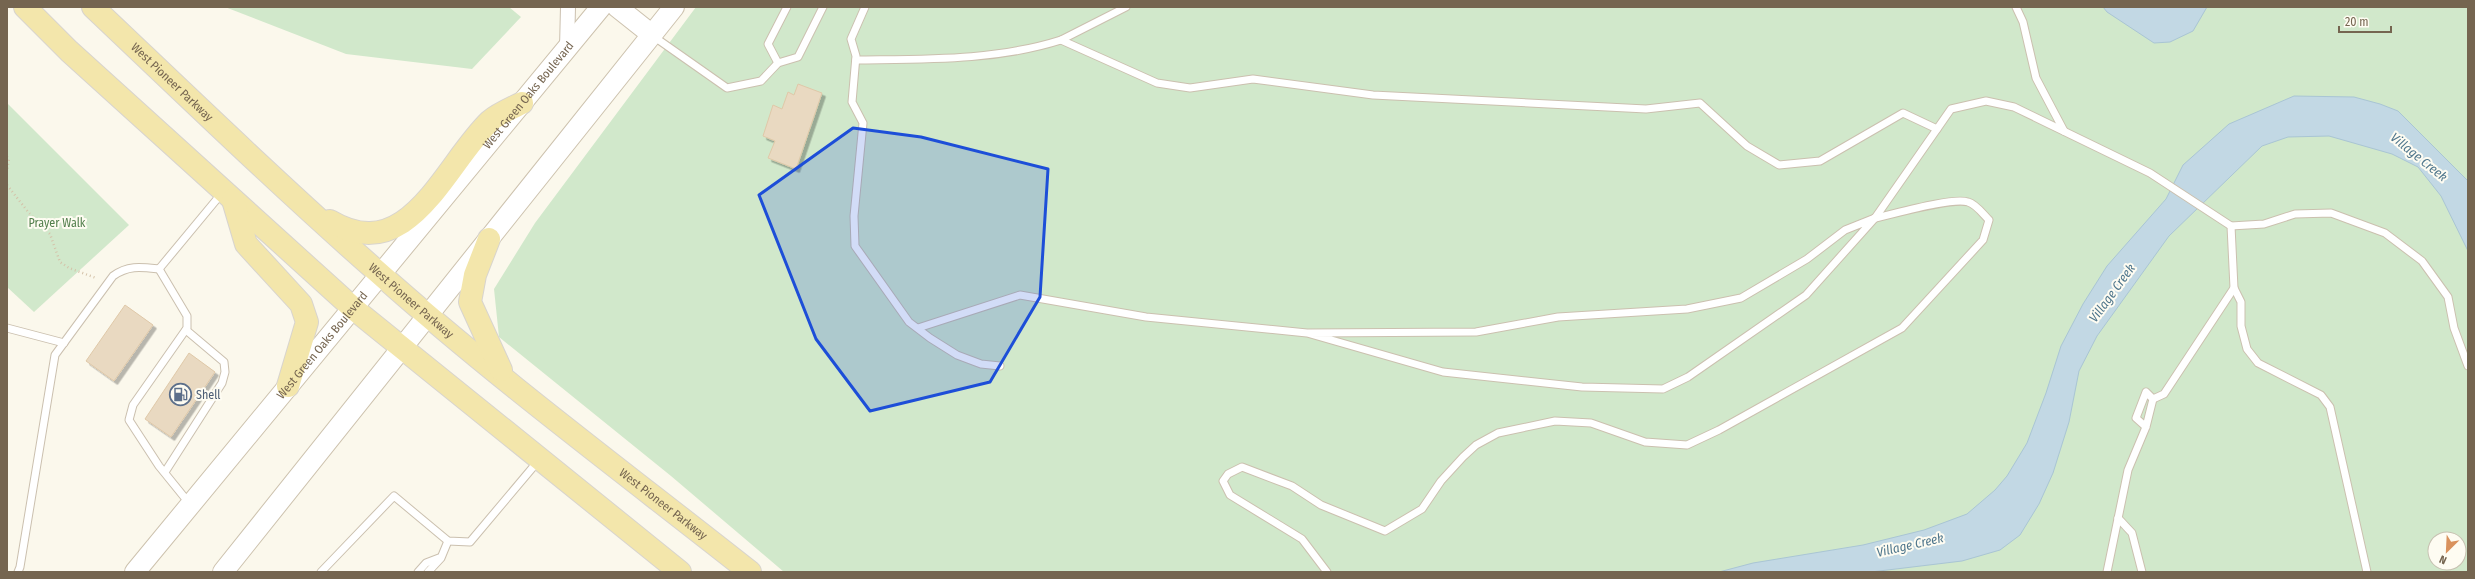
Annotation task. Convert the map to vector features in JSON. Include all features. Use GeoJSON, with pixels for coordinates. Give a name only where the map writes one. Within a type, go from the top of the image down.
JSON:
{"type":"FeatureCollection","features":[{"type":"Feature","properties":{"kind":"main road"},"geometry":{"type":"LineString","coordinates":[[25,7],[69,51],[354,309],[401,349],[680,572]]}},
{"type":"Feature","properties":{"kind":"main road","name":"West Pioneer Parkway"},"geometry":{"type":"LineString","coordinates":[[93,7],[380,275],[505,378],[750,572]]}},
{"type":"Feature","properties":{"kind":"main road","name":"West Green Oaks Boulevard"},"geometry":{"type":"LineString","coordinates":[[135,572],[288,386],[354,309],[380,275],[600,7]]}},
{"type":"Feature","properties":{"kind":"main road"},"geometry":{"type":"LineString","coordinates":[[617,7],[651,34]]}},
{"type":"Feature","properties":{"kind":"main road"},"geometry":{"type":"LineString","coordinates":[[223,572],[674,7]]}},
{"type":"Feature","properties":{"kind":"main road"},"geometry":{"type":"LineString","coordinates":[[305,206],[340,226],[363,235],[392,229],[416,213],[491,120],[522,103]]}},
{"type":"Feature","properties":{"kind":"main road"},"geometry":{"type":"LineString","coordinates":[[228,196],[246,244],[301,304],[307,322],[288,386]]}},
{"type":"Feature","properties":{"kind":"main road"},"geometry":{"type":"LineString","coordinates":[[489,239],[475,275],[470,302],[505,378]]}},
{"type":"Feature","properties":{"kind":"street"},"geometry":{"type":"LineString","coordinates":[[106,7],[139,51]]}},
{"type":"Feature","properties":{"kind":"street"},"geometry":{"type":"LineString","coordinates":[[567,48],[568,7]]}},
{"type":"Feature","properties":{"kind":"lane"},"geometry":{"type":"LineString","coordinates":[[778,63],[768,44],[787,7]]}},
{"type":"Feature","properties":{"kind":"lane"},"geometry":{"type":"LineString","coordinates":[[651,34],[727,88],[761,81],[778,63],[798,57],[823,7]]}},
{"type":"Feature","properties":{"kind":"lane"},"geometry":{"type":"LineString","coordinates":[[865,7],[852,39],[856,60],[852,102],[862,123],[854,216],[855,246],[909,322],[957,355],[981,364],[1000,366]]}},
{"type":"Feature","properties":{"kind":"lane"},"geometry":{"type":"LineString","coordinates":[[856,60],[952,59],[1033,49],[1062,40],[1126,7]]}},
{"type":"Feature","properties":{"kind":"lane"},"geometry":{"type":"LineString","coordinates":[[2016,7],[2023,22],[2036,78],[2064,131]]}},
{"type":"Feature","properties":{"kind":"lane"},"geometry":{"type":"LineString","coordinates":[[1062,40],[1157,83],[1190,88],[1253,79],[1388,95],[1646,109],[1700,103],[1747,146],[1779,165],[1820,161],[1903,114],[1937,129]]}},
{"type":"Feature","properties":{"kind":"lane"},"geometry":{"type":"LineString","coordinates":[[1307,333],[1444,372],[1582,387],[1663,389],[1688,377],[1806,294],[1875,218],[1951,110],[1986,101],[2014,107],[2150,173],[2220,221],[2231,226],[2264,224],[2295,214],[2331,212],[2385,233],[2422,261],[2448,297],[2454,328],[2468,366]]}},
{"type":"Feature","properties":{"kind":"lane"},"geometry":{"type":"LineString","coordinates":[[158,269],[228,196]]}},
{"type":"Feature","properties":{"kind":"lane"},"geometry":{"type":"LineString","coordinates":[[918,328],[1020,295],[1146,317],[1307,333],[1476,332],[1558,317],[1687,309],[1741,298],[1807,259],[1845,230],[1875,218],[1944,203],[1967,201],[1976,207],[1989,220],[1983,240],[1902,328],[1719,430],[1687,445],[1645,442],[1591,423],[1555,421],[1498,433],[1476,445],[1463,457],[1441,481],[1422,509],[1386,531],[1321,505],[1292,486],[1242,467],[1228,474],[1223,481],[1230,495],[1302,540],[1327,572]]}},
{"type":"Feature","properties":{"kind":"lane"},"geometry":{"type":"LineString","coordinates":[[2231,226],[2234,288],[2241,302],[2241,326],[2246,349],[2258,363],[2321,395],[2330,407],[2367,572]]}},
{"type":"Feature","properties":{"kind":"lane"},"geometry":{"type":"LineString","coordinates":[[18,572],[55,355],[106,285],[122,269],[138,267],[158,269]]}},
{"type":"Feature","properties":{"kind":"lane"},"geometry":{"type":"LineString","coordinates":[[158,269],[186,316],[186,330],[133,405],[129,420],[190,505]]}},
{"type":"Feature","properties":{"kind":"lane"},"geometry":{"type":"LineString","coordinates":[[2153,399],[2164,394],[2234,288]]}},
{"type":"Feature","properties":{"kind":"lane"},"geometry":{"type":"LineString","coordinates":[[7,328],[64,343]]}},
{"type":"Feature","properties":{"kind":"lane"},"geometry":{"type":"LineString","coordinates":[[165,472],[222,383],[225,372],[224,362],[186,330]]}},
{"type":"Feature","properties":{"kind":"lane"},"geometry":{"type":"LineString","coordinates":[[2146,427],[2136,418],[2146,392],[2153,399]]}},
{"type":"Feature","properties":{"kind":"lane"},"geometry":{"type":"LineString","coordinates":[[2107,572],[2128,470],[2146,427],[2153,399]]}},
{"type":"Feature","properties":{"kind":"lane"},"geometry":{"type":"LineString","coordinates":[[321,572],[394,496],[448,541],[470,542],[539,460]]}},
{"type":"Feature","properties":{"kind":"lane"},"geometry":{"type":"LineString","coordinates":[[2118,518],[2132,533],[2142,572]]}},
{"type":"Feature","properties":{"kind":"lane"},"geometry":{"type":"LineString","coordinates":[[428,572],[441,558],[448,541]]}},
{"type":"Feature","properties":{"kind":"lane"},"geometry":{"type":"LineString","coordinates":[[418,572],[426,563],[441,558]]}},
{"type":"Feature","properties":{"kind":"path"},"geometry":{"type":"LineString","coordinates":[[7,157],[7,171]]}},
{"type":"Feature","properties":{"kind":"path"},"geometry":{"type":"LineString","coordinates":[[7,185],[28,213],[50,234],[60,262],[69,268],[97,279],[106,285]]}},
{"type":"Feature","properties":{"kind":"highlighted area"},"geometry":{"type":"Polygon","coordinates":[[[853,128],[921,137],[1048,169],[1040,297],[990,382],[870,411],[816,339],[759,195],[853,128]]]}},
{"type":"Feature","properties":{"kind":"green space"},"geometry":{"type":"Polygon","coordinates":[[[225,7],[509,7],[521,17],[472,69],[346,54],[225,7]]]}},
{"type":"Feature","properties":{"kind":"green space"},"geometry":{"type":"Polygon","coordinates":[[[696,7],[2468,7],[2468,572],[784,572],[671,476],[499,337],[494,289],[535,223],[696,7]]]}},
{"type":"Feature","properties":{"kind":"green space","name":"Prayer Walk"},"geometry":{"type":"Polygon","coordinates":[[[7,103],[129,225],[34,312],[7,287],[7,103]]]}},
{"type":"Feature","properties":{"kind":"water"},"geometry":{"type":"Polygon","coordinates":[[[2103,7],[2207,7],[2193,31],[2170,42],[2154,43],[2107,12],[2103,7]]]}},
{"type":"Feature","properties":{"kind":"water","name":"Village Creek"},"geometry":{"type":"Polygon","coordinates":[[[2294,96],[2354,97],[2380,104],[2398,111],[2468,181],[2468,251],[2441,196],[2418,167],[2392,154],[2329,136],[2288,137],[2262,146],[2169,236],[2097,336],[2079,371],[2069,422],[2053,473],[2039,504],[2020,535],[2000,550],[1962,561],[1871,572],[1719,572],[1753,563],[1863,545],[1924,530],[1967,514],[1995,490],[2007,476],[2027,443],[2046,393],[2061,346],[2083,304],[2107,266],[2166,199],[2183,165],[2229,124],[2294,96]]]}},
{"type":"Feature","properties":{"kind":"building"},"geometry":{"type":"Polygon","coordinates":[[[798,84],[822,93],[796,169],[768,158],[775,141],[763,136],[773,105],[782,109],[788,92],[794,95],[798,84]]]}},
{"type":"Feature","properties":{"kind":"building"},"geometry":{"type":"Polygon","coordinates":[[[125,305],[153,325],[114,381],[86,361],[125,305]]]}},
{"type":"Feature","properties":{"kind":"building","name":"Shell"},"geometry":{"type":"Polygon","coordinates":[[[189,353],[215,372],[171,437],[145,419],[189,353]]]}},
{"type":"Feature","properties":{"kind":"place","name":"Shell"},"geometry":{"type":"Point","coordinates":[180,395]}}]}
